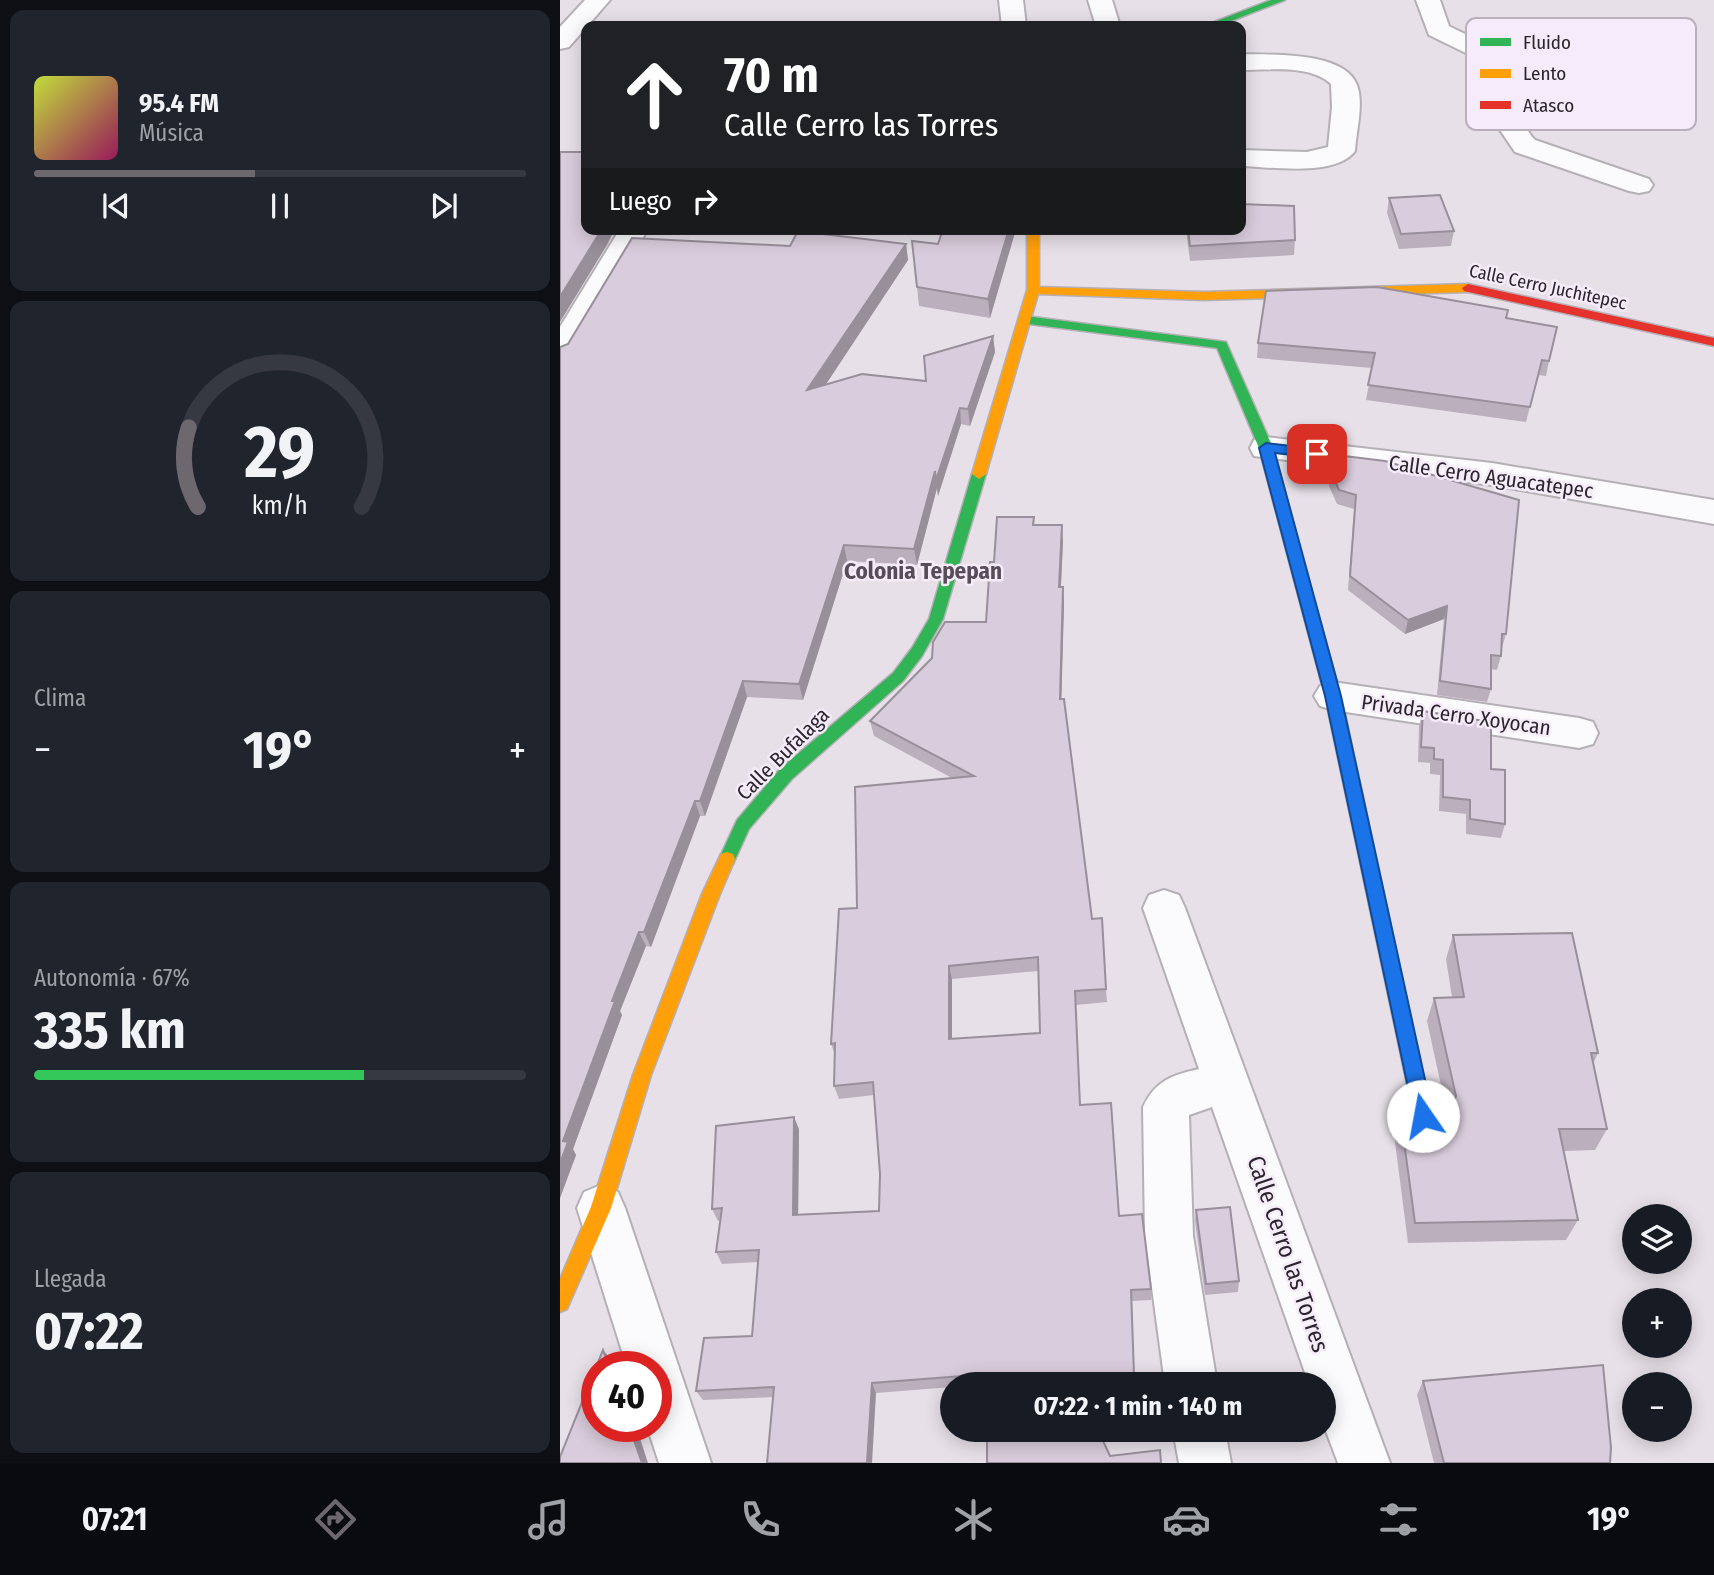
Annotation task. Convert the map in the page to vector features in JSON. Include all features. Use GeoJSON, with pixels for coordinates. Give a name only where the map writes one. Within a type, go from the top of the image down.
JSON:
{"type":"FeatureCollection","features":[{"type":"Feature","properties":{"kind":"street"},"geometry":{"type":"LineString","coordinates":[[560,42],[598,0]]}},
{"type":"Feature","properties":{"kind":"street"},"geometry":{"type":"LineString","coordinates":[[1011,0],[1013,21]]}},
{"type":"Feature","properties":{"kind":"street"},"geometry":{"type":"LineString","coordinates":[[1100,0],[1106,21]]}},
{"type":"Feature","properties":{"kind":"street"},"geometry":{"type":"LineString","coordinates":[[1223,21],[1280,0]]}},
{"type":"Feature","properties":{"kind":"street"},"geometry":{"type":"LineString","coordinates":[[1428,0],[1438,30],[1466,45]]}},
{"type":"Feature","properties":{"kind":"street"},"geometry":{"type":"LineString","coordinates":[[1246,61],[1323,68],[1338,74],[1345,86],[1340,150],[1333,157],[1318,160],[1246,158]]}},
{"type":"Feature","properties":{"kind":"street"},"geometry":{"type":"LineString","coordinates":[[1513,130],[1515,139],[1525,146],[1639,185]]}},
{"type":"Feature","properties":{"kind":"street"},"geometry":{"type":"LineString","coordinates":[[560,352],[630,235]]}},
{"type":"Feature","properties":{"kind":"street"},"geometry":{"type":"LineString","coordinates":[[1033,235],[1033,290]]}},
{"type":"Feature","properties":{"kind":"street","name":"Calle Cerro Juchitepec"},"geometry":{"type":"LineString","coordinates":[[1033,290],[1203,296],[1467,288],[1714,342]]}},
{"type":"Feature","properties":{"kind":"street","name":"Calle Bufalaga"},"geometry":{"type":"LineString","coordinates":[[560,1302],[601,1208],[642,1075],[711,894],[743,825],[786,774],[898,677],[917,652],[936,619],[1033,290]]}},
{"type":"Feature","properties":{"kind":"street"},"geometry":{"type":"LineString","coordinates":[[1025,320],[1222,345],[1266,448],[1333,696],[1423,1116]]}},
{"type":"Feature","properties":{"kind":"street","name":"Calle Cerro Aguacatepec"},"geometry":{"type":"LineString","coordinates":[[1266,448],[1492,474],[1714,512]]}},
{"type":"Feature","properties":{"kind":"street","name":"Privada Cerro Xoyocan"},"geometry":{"type":"LineString","coordinates":[[1333,696],[1579,733]]}},
{"type":"Feature","properties":{"kind":"street","name":"Calle Cerro las Torres"},"geometry":{"type":"LineString","coordinates":[[1164,908],[1364,1463]]}},
{"type":"Feature","properties":{"kind":"street"},"geometry":{"type":"LineString","coordinates":[[1189,1372],[1168,1236],[1166,1107],[1179,1094],[1228,1083]]}},
{"type":"Feature","properties":{"kind":"street"},"geometry":{"type":"LineString","coordinates":[[601,1208],[648,1351]]}},
{"type":"Feature","properties":{"kind":"street"},"geometry":{"type":"LineString","coordinates":[[672,1424],[685,1463]]}},
{"type":"Feature","properties":{"kind":"street"},"geometry":{"type":"LineString","coordinates":[[1201,1442],[1205,1463]]}},
{"type":"Feature","properties":{"kind":"building"},"geometry":{"type":"Polygon","coordinates":[[[560,152],[581,152],[581,235],[598,235],[560,297],[560,152]]]}},
{"type":"Feature","properties":{"kind":"building"},"geometry":{"type":"Polygon","coordinates":[[[1440,195],[1454,231],[1401,234],[1389,198],[1440,195]]]}},
{"type":"Feature","properties":{"kind":"building"},"geometry":{"type":"Polygon","coordinates":[[[1246,204],[1294,206],[1295,240],[1190,246],[1189,235],[1246,235],[1246,204]]]}},
{"type":"Feature","properties":{"kind":"building"},"geometry":{"type":"Polygon","coordinates":[[[796,235],[831,235],[906,244],[807,390],[862,374],[926,381],[924,356],[993,336],[968,409],[960,408],[936,480],[935,471],[914,549],[844,545],[799,684],[743,681],[700,801],[695,801],[644,932],[639,932],[612,1001],[615,1001],[563,1141],[568,1142],[560,1163],[560,347],[568,344],[632,238],[790,246],[796,235]]]}},
{"type":"Feature","properties":{"kind":"building"},"geometry":{"type":"Polygon","coordinates":[[[941,235],[1007,235],[988,299],[917,287],[912,241],[938,244],[941,235]]]}},
{"type":"Feature","properties":{"kind":"building"},"geometry":{"type":"Polygon","coordinates":[[[1377,287],[1508,310],[1506,318],[1557,327],[1549,361],[1542,360],[1530,407],[1368,385],[1375,353],[1258,343],[1266,291],[1377,287]]]}},
{"type":"Feature","properties":{"kind":"building"},"geometry":{"type":"Polygon","coordinates":[[[1336,455],[1385,461],[1519,500],[1506,634],[1502,634],[1501,656],[1491,655],[1491,689],[1440,681],[1447,606],[1408,620],[1350,576],[1356,495],[1339,490],[1331,472],[1336,455]]]}},
{"type":"Feature","properties":{"kind":"building"},"geometry":{"type":"Polygon","coordinates":[[[997,517],[1034,517],[1033,525],[1062,525],[1059,587],[1063,587],[1060,699],[1064,699],[1092,919],[1102,918],[1106,989],[1075,991],[1080,1105],[1111,1103],[1119,1216],[1142,1214],[1151,1289],[1131,1290],[1134,1372],[940,1372],[940,1378],[872,1383],[867,1463],[767,1463],[774,1387],[696,1391],[704,1338],[752,1336],[759,1250],[716,1252],[722,1208],[712,1209],[716,1126],[794,1117],[793,1215],[879,1211],[880,1174],[873,1082],[834,1086],[835,1043],[831,1044],[839,909],[857,908],[855,787],[974,776],[870,721],[932,658],[933,642],[945,622],[986,622],[990,562],[994,562],[997,517]],[[1038,957],[949,966],[949,1039],[1040,1033],[1038,957]]]}},
{"type":"Feature","properties":{"kind":"building"},"geometry":{"type":"Polygon","coordinates":[[[1423,711],[1491,722],[1491,769],[1505,770],[1505,824],[1470,819],[1470,800],[1443,797],[1443,760],[1434,759],[1434,748],[1421,747],[1423,711]]]}},
{"type":"Feature","properties":{"kind":"building"},"geometry":{"type":"Polygon","coordinates":[[[1572,933],[1598,1053],[1591,1053],[1607,1129],[1559,1129],[1578,1220],[1415,1223],[1400,1112],[1412,1112],[1431,1119],[1447,1112],[1456,1096],[1434,998],[1464,997],[1453,935],[1572,933]]]}},
{"type":"Feature","properties":{"kind":"building"},"geometry":{"type":"Polygon","coordinates":[[[1230,1207],[1239,1281],[1206,1284],[1196,1210],[1230,1207]]]}},
{"type":"Feature","properties":{"kind":"building"},"geometry":{"type":"Polygon","coordinates":[[[1603,1365],[1610,1463],[1444,1463],[1423,1381],[1603,1365]]]}},
{"type":"Feature","properties":{"kind":"building"},"geometry":{"type":"Polygon","coordinates":[[[581,1405],[581,1442],[635,1442],[642,1463],[560,1463],[581,1405]]]}},
{"type":"Feature","properties":{"kind":"building"},"geometry":{"type":"Polygon","coordinates":[[[987,1442],[1104,1442],[1110,1456],[1160,1450],[1161,1463],[987,1463],[987,1442]]]}},
{"type":"Feature","properties":{"kind":"traffic: fast"},"geometry":{"type":"LineString","coordinates":[[1223,21],[1280,0]]}},
{"type":"Feature","properties":{"kind":"traffic: fast"},"geometry":{"type":"LineString","coordinates":[[1025,320],[1222,345],[1266,448],[1303,587]]}},
{"type":"Feature","properties":{"kind":"traffic: fast"},"geometry":{"type":"LineString","coordinates":[[727,859],[743,825],[786,774],[898,677],[917,652],[936,619],[979,474]]}},
{"type":"Feature","properties":{"kind":"traffic: slow"},"geometry":{"type":"LineString","coordinates":[[979,474],[1033,290],[1033,235]]}},
{"type":"Feature","properties":{"kind":"traffic: slow"},"geometry":{"type":"LineString","coordinates":[[1033,290],[1204,296],[1468,288]]}},
{"type":"Feature","properties":{"kind":"traffic: slow"},"geometry":{"type":"LineString","coordinates":[[1303,587],[1333,696],[1423,1117]]}},
{"type":"Feature","properties":{"kind":"traffic: slow"},"geometry":{"type":"LineString","coordinates":[[560,1302],[601,1208],[642,1075],[727,859]]}},
{"type":"Feature","properties":{"kind":"traffic: jam"},"geometry":{"type":"LineString","coordinates":[[1468,288],[1714,342]]}},
{"type":"Feature","properties":{"kind":"district","name":"Colonia Tepepan"},"geometry":{"type":"Point","coordinates":[923,571]}},
{"type":"Feature","properties":{"kind":"route"},"geometry":{"type":"LineString","coordinates":[[1317,454],[1266,448],[1333,696],[1423,1116]]}}]}
